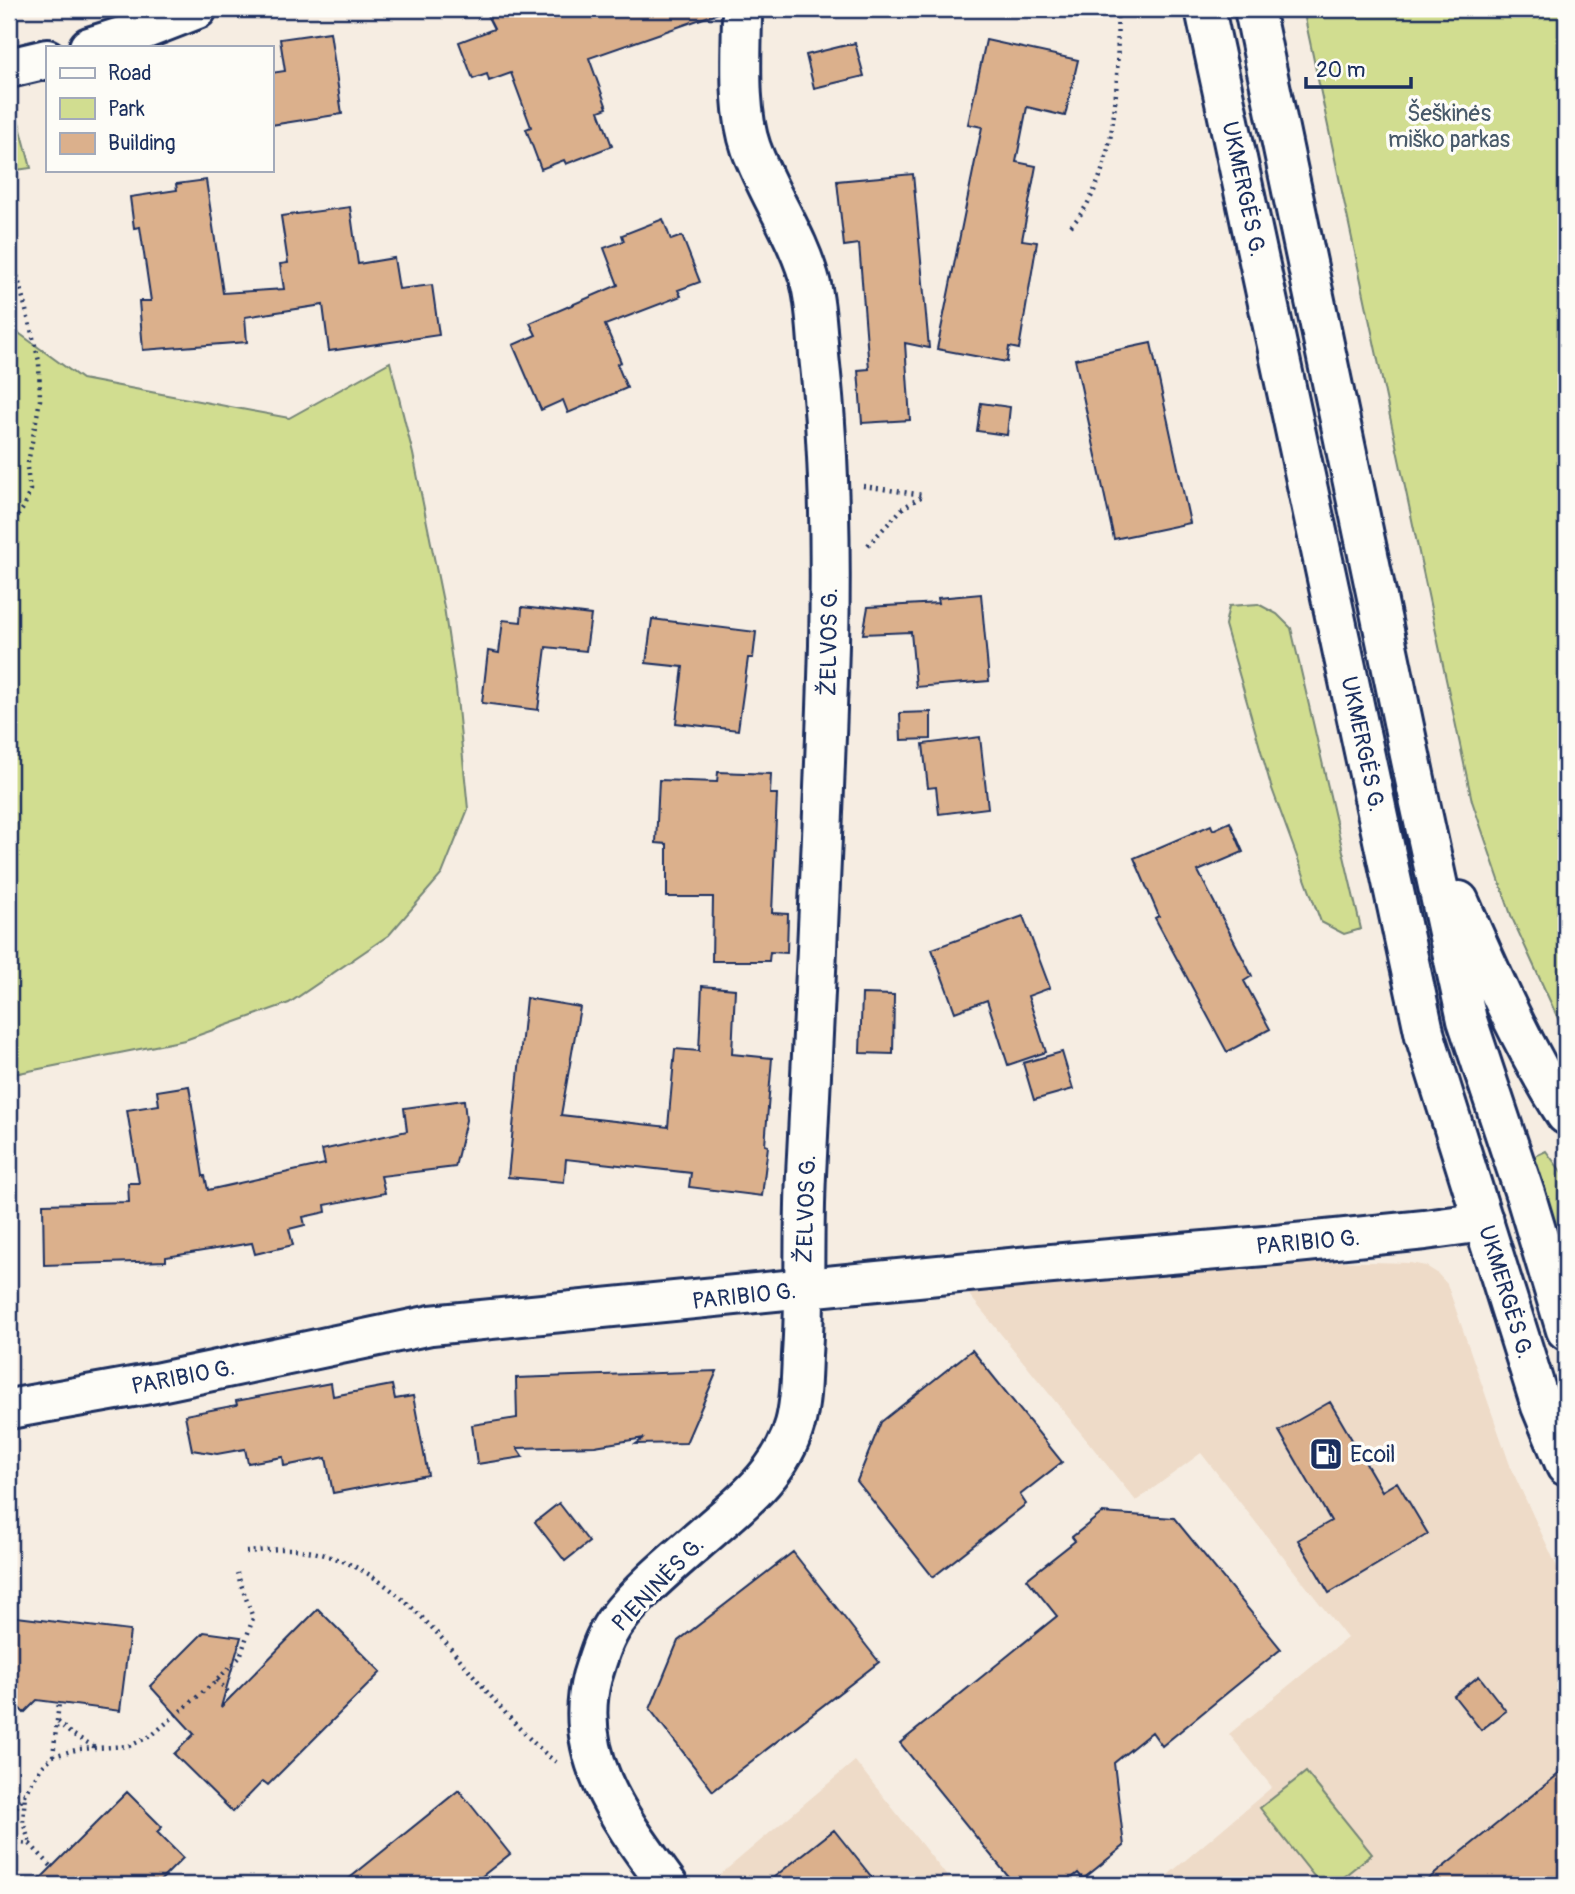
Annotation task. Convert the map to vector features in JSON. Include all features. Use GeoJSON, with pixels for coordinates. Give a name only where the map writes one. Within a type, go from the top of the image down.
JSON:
{"type":"FeatureCollection","features":[{"type":"Feature","properties":{"kind":"main road"},"geometry":{"type":"LineString","coordinates":[[92,46],[197,9]]}},
{"type":"Feature","properties":{"kind":"main road","name":"ŽELVOS G."},"geometry":{"type":"LineString","coordinates":[[742,9],[741,83],[749,141],[766,186],[792,238],[811,285],[829,460],[830,585],[822,875],[803,1233],[804,1290]]}},
{"type":"Feature","properties":{"kind":"main road","name":"UKMERGĖS G."},"geometry":{"type":"LineString","coordinates":[[1205,9],[1426,1036],[1541,1406],[1566,1466]]}},
{"type":"Feature","properties":{"kind":"main road","name":"UKMERGĖS G."},"geometry":{"type":"LineString","coordinates":[[1254,9],[1467,1020],[1526,1197],[1566,1330]]}},
{"type":"Feature","properties":{"kind":"main road"},"geometry":{"type":"LineString","coordinates":[[9,68],[46,59]]}},
{"type":"Feature","properties":{"kind":"main road"},"geometry":{"type":"LineString","coordinates":[[1420,803],[1491,974],[1544,1079],[1566,1115]]}},
{"type":"Feature","properties":{"kind":"main road","name":"PARIBIO G."},"geometry":{"type":"LineString","coordinates":[[9,1409],[155,1383],[431,1325],[1052,1264],[1330,1240],[1484,1222]]}},
{"type":"Feature","properties":{"kind":"main road","name":"PIENINĖS G."},"geometry":{"type":"LineString","coordinates":[[668,1885],[630,1833],[602,1785],[590,1749],[587,1717],[590,1687],[598,1658],[615,1622],[670,1566],[752,1494],[774,1469],[788,1444],[800,1397],[804,1290]]}},
{"type":"Feature","properties":{"kind":"path"},"geometry":{"type":"LineString","coordinates":[[1071,226],[1084,212],[1100,172],[1116,111],[1119,73],[1117,9]]}},
{"type":"Feature","properties":{"kind":"path"},"geometry":{"type":"LineString","coordinates":[[9,257],[15,267],[39,361],[40,400],[27,468],[30,490],[24,507],[9,528]]}},
{"type":"Feature","properties":{"kind":"path"},"geometry":{"type":"LineString","coordinates":[[829,481],[924,495],[903,508],[830,585]]}},
{"type":"Feature","properties":{"kind":"path"},"geometry":{"type":"LineString","coordinates":[[246,1552],[299,1549],[353,1564],[401,1596],[527,1734],[564,1768]]}},
{"type":"Feature","properties":{"kind":"path"},"geometry":{"type":"LineString","coordinates":[[9,1819],[41,1768],[53,1756],[79,1749],[129,1746],[151,1735],[217,1680],[240,1657],[253,1618],[237,1573]]}},
{"type":"Feature","properties":{"kind":"path"},"geometry":{"type":"LineString","coordinates":[[217,1680],[232,1696]]}},
{"type":"Feature","properties":{"kind":"path"},"geometry":{"type":"LineString","coordinates":[[53,1756],[59,1703]]}},
{"type":"Feature","properties":{"kind":"path"},"geometry":{"type":"LineString","coordinates":[[57,1722],[70,1733],[99,1749]]}},
{"type":"Feature","properties":{"kind":"path"},"geometry":{"type":"LineString","coordinates":[[9,1791],[25,1794]]}},
{"type":"Feature","properties":{"kind":"path"},"geometry":{"type":"LineString","coordinates":[[25,1794],[23,1822],[30,1844],[52,1867]]}},
{"type":"Feature","properties":{"kind":"path"},"geometry":{"type":"LineString","coordinates":[[9,1842],[30,1844]]}},
{"type":"Feature","properties":{"kind":"shaded area"},"geometry":{"type":"Polygon","coordinates":[[[1214,1258],[1410,1263],[1426,1266],[1447,1284],[1511,1468],[1566,1586],[1566,1885],[1156,1885],[1272,1787],[1229,1734],[1347,1638],[1201,1453],[1136,1501],[966,1291],[1214,1258]]]}},
{"type":"Feature","properties":{"kind":"shaded area"},"geometry":{"type":"Polygon","coordinates":[[[855,1761],[954,1885],[708,1885],[855,1761]]]}},
{"type":"Feature","properties":{"kind":"green space","name":"Šeškinės miško parkas"},"geometry":{"type":"Polygon","coordinates":[[[1303,9],[1566,9],[1566,1036],[1512,918],[1472,801],[1303,9]]]}},
{"type":"Feature","properties":{"kind":"green space"},"geometry":{"type":"Polygon","coordinates":[[[9,84],[31,168],[9,171],[9,84]]]}},
{"type":"Feature","properties":{"kind":"green space"},"geometry":{"type":"Polygon","coordinates":[[[9,326],[82,379],[289,418],[390,362],[413,454],[444,607],[456,688],[468,809],[442,874],[389,935],[289,1003],[185,1040],[9,1075],[9,326]]]}},
{"type":"Feature","properties":{"kind":"green space"},"geometry":{"type":"Polygon","coordinates":[[[1258,604],[1277,614],[1291,628],[1361,929],[1344,934],[1321,922],[1271,786],[1225,625],[1229,606],[1258,604]]]}},
{"type":"Feature","properties":{"kind":"green space"},"geometry":{"type":"Polygon","coordinates":[[[1546,1151],[1566,1178],[1566,1286],[1533,1157],[1546,1151]]]}},
{"type":"Feature","properties":{"kind":"green space"},"geometry":{"type":"Polygon","coordinates":[[[1306,1772],[1372,1854],[1333,1885],[1321,1885],[1260,1808],[1306,1772]]]}},
{"type":"Feature","properties":{"kind":"building"},"geometry":{"type":"Polygon","coordinates":[[[484,9],[717,9],[718,13],[589,58],[607,108],[599,111],[612,146],[566,164],[564,160],[541,169],[526,129],[531,127],[511,73],[489,81],[487,74],[473,79],[459,42],[494,29],[484,9]]]}},
{"type":"Feature","properties":{"kind":"building"},"geometry":{"type":"Polygon","coordinates":[[[330,32],[342,114],[273,125],[273,73],[285,71],[280,39],[330,32]]]}},
{"type":"Feature","properties":{"kind":"building"},"geometry":{"type":"Polygon","coordinates":[[[986,40],[1078,60],[1065,116],[1027,107],[1016,162],[1036,166],[1022,240],[1037,242],[1019,349],[1009,347],[1007,362],[937,349],[982,127],[968,124],[986,40]]]}},
{"type":"Feature","properties":{"kind":"building"},"geometry":{"type":"Polygon","coordinates":[[[855,43],[864,76],[814,88],[806,55],[855,43]]]}},
{"type":"Feature","properties":{"kind":"building"},"geometry":{"type":"Polygon","coordinates":[[[913,174],[929,348],[905,343],[910,420],[862,423],[858,370],[869,369],[859,244],[844,246],[837,181],[913,174]]]}},
{"type":"Feature","properties":{"kind":"building"},"geometry":{"type":"Polygon","coordinates":[[[206,180],[223,293],[284,289],[280,264],[288,263],[281,216],[350,207],[358,264],[394,258],[399,289],[432,285],[439,335],[329,351],[323,305],[245,317],[247,342],[143,350],[139,301],[151,301],[140,227],[134,228],[130,197],[177,190],[176,184],[206,180]]]}},
{"type":"Feature","properties":{"kind":"building"},"geometry":{"type":"Polygon","coordinates":[[[663,219],[671,240],[682,236],[700,282],[678,290],[681,296],[605,325],[621,362],[617,364],[627,388],[568,413],[563,400],[541,410],[513,345],[536,335],[530,323],[618,285],[604,248],[624,241],[622,235],[663,219]]]}},
{"type":"Feature","properties":{"kind":"building"},"geometry":{"type":"Polygon","coordinates":[[[1151,343],[1190,523],[1114,539],[1075,359],[1151,343]]]}},
{"type":"Feature","properties":{"kind":"building"},"geometry":{"type":"Polygon","coordinates":[[[981,403],[1010,407],[1007,435],[977,431],[981,403]]]}},
{"type":"Feature","properties":{"kind":"building"},"geometry":{"type":"Polygon","coordinates":[[[981,594],[989,681],[916,687],[911,632],[863,634],[868,607],[939,603],[938,598],[981,594]]]}},
{"type":"Feature","properties":{"kind":"building"},"geometry":{"type":"Polygon","coordinates":[[[522,607],[591,615],[586,651],[546,647],[538,710],[482,703],[488,651],[499,653],[503,620],[521,622],[522,607]]]}},
{"type":"Feature","properties":{"kind":"building"},"geometry":{"type":"Polygon","coordinates":[[[652,619],[756,632],[753,658],[748,658],[738,730],[676,723],[683,667],[646,663],[652,619]]]}},
{"type":"Feature","properties":{"kind":"building"},"geometry":{"type":"Polygon","coordinates":[[[931,712],[931,739],[901,740],[900,713],[931,712]]]}},
{"type":"Feature","properties":{"kind":"building"},"geometry":{"type":"Polygon","coordinates":[[[980,737],[988,808],[939,814],[936,787],[928,788],[923,744],[980,737]]]}},
{"type":"Feature","properties":{"kind":"building"},"geometry":{"type":"Polygon","coordinates":[[[718,772],[771,774],[770,794],[777,794],[772,913],[788,914],[787,953],[770,952],[769,961],[712,961],[713,897],[667,897],[667,844],[656,843],[659,780],[717,782],[718,772]]]}},
{"type":"Feature","properties":{"kind":"building"},"geometry":{"type":"Polygon","coordinates":[[[1230,822],[1243,852],[1198,871],[1252,976],[1244,981],[1270,1029],[1227,1052],[1155,918],[1159,916],[1134,858],[1211,825],[1213,830],[1230,822]]]}},
{"type":"Feature","properties":{"kind":"building"},"geometry":{"type":"Polygon","coordinates":[[[1023,916],[1050,988],[1028,996],[1046,1052],[1008,1065],[987,1000],[955,1012],[932,949],[1023,916]]]}},
{"type":"Feature","properties":{"kind":"building"},"geometry":{"type":"Polygon","coordinates":[[[702,986],[735,989],[732,1054],[772,1058],[765,1145],[768,1146],[762,1196],[689,1187],[691,1173],[566,1159],[564,1182],[508,1177],[526,998],[580,1007],[561,1115],[668,1127],[675,1049],[699,1051],[702,986]]]}},
{"type":"Feature","properties":{"kind":"building"},"geometry":{"type":"Polygon","coordinates":[[[862,994],[894,995],[893,1054],[860,1053],[862,994]]]}},
{"type":"Feature","properties":{"kind":"building"},"geometry":{"type":"Polygon","coordinates":[[[1062,1052],[1073,1089],[1034,1100],[1023,1063],[1062,1052]]]}},
{"type":"Feature","properties":{"kind":"building"},"geometry":{"type":"Polygon","coordinates":[[[189,1086],[203,1176],[208,1190],[325,1164],[322,1150],[407,1131],[404,1108],[464,1100],[466,1120],[455,1167],[381,1176],[385,1193],[325,1205],[326,1212],[303,1217],[305,1225],[289,1229],[293,1245],[255,1254],[252,1243],[166,1257],[166,1261],[44,1265],[43,1204],[129,1202],[128,1183],[139,1183],[127,1110],[159,1105],[157,1091],[189,1086]]]}},
{"type":"Feature","properties":{"kind":"building"},"geometry":{"type":"Polygon","coordinates":[[[972,1350],[1062,1462],[1020,1495],[1026,1504],[933,1577],[857,1481],[881,1422],[972,1350]]]}},
{"type":"Feature","properties":{"kind":"building"},"geometry":{"type":"Polygon","coordinates":[[[717,1371],[686,1443],[636,1444],[644,1438],[595,1446],[517,1448],[523,1457],[477,1464],[472,1425],[517,1418],[516,1378],[717,1371]]]}},
{"type":"Feature","properties":{"kind":"building"},"geometry":{"type":"Polygon","coordinates":[[[331,1383],[333,1396],[392,1385],[395,1399],[413,1396],[428,1475],[333,1493],[326,1458],[284,1466],[283,1457],[248,1463],[245,1449],[217,1454],[192,1450],[185,1415],[237,1405],[236,1401],[331,1383]]]}},
{"type":"Feature","properties":{"kind":"building"},"geometry":{"type":"Polygon","coordinates":[[[1330,1402],[1382,1491],[1397,1482],[1428,1534],[1329,1593],[1298,1540],[1331,1521],[1279,1431],[1330,1402]]]}},
{"type":"Feature","properties":{"kind":"building"},"geometry":{"type":"Polygon","coordinates":[[[559,1503],[589,1542],[565,1561],[535,1522],[559,1503]]]}},
{"type":"Feature","properties":{"kind":"building"},"geometry":{"type":"Polygon","coordinates":[[[1102,1513],[1174,1518],[1281,1649],[1162,1746],[1152,1732],[1114,1763],[1124,1846],[1083,1879],[1078,1873],[1063,1885],[1015,1885],[900,1743],[1057,1616],[1027,1579],[1075,1541],[1072,1537],[1102,1513]]]}},
{"type":"Feature","properties":{"kind":"building"},"geometry":{"type":"Polygon","coordinates":[[[793,1552],[879,1662],[713,1791],[650,1709],[678,1641],[793,1552]]]}},
{"type":"Feature","properties":{"kind":"building"},"geometry":{"type":"Polygon","coordinates":[[[318,1609],[381,1672],[268,1785],[263,1781],[233,1812],[174,1754],[194,1734],[150,1686],[204,1632],[241,1637],[221,1707],[318,1609]]]}},
{"type":"Feature","properties":{"kind":"building"},"geometry":{"type":"Polygon","coordinates":[[[9,1616],[130,1631],[120,1711],[37,1700],[24,1713],[9,1698],[9,1616]]]}},
{"type":"Feature","properties":{"kind":"building"},"geometry":{"type":"Polygon","coordinates":[[[1479,1676],[1506,1711],[1481,1730],[1454,1696],[1479,1676]]]}},
{"type":"Feature","properties":{"kind":"building"},"geometry":{"type":"Polygon","coordinates":[[[1566,1768],[1566,1885],[1421,1885],[1566,1768]]]}},
{"type":"Feature","properties":{"kind":"building"},"geometry":{"type":"Polygon","coordinates":[[[459,1790],[510,1854],[471,1885],[341,1885],[459,1790]]]}},
{"type":"Feature","properties":{"kind":"building"},"geometry":{"type":"Polygon","coordinates":[[[127,1792],[162,1827],[157,1832],[183,1858],[156,1885],[34,1885],[127,1792]]]}},
{"type":"Feature","properties":{"kind":"building"},"geometry":{"type":"Polygon","coordinates":[[[834,1830],[878,1885],[764,1885],[834,1830]]]}},
{"type":"Feature","properties":{"kind":"place","name":"Ecoil"},"geometry":{"type":"Point","coordinates":[1326,1454]}}]}
